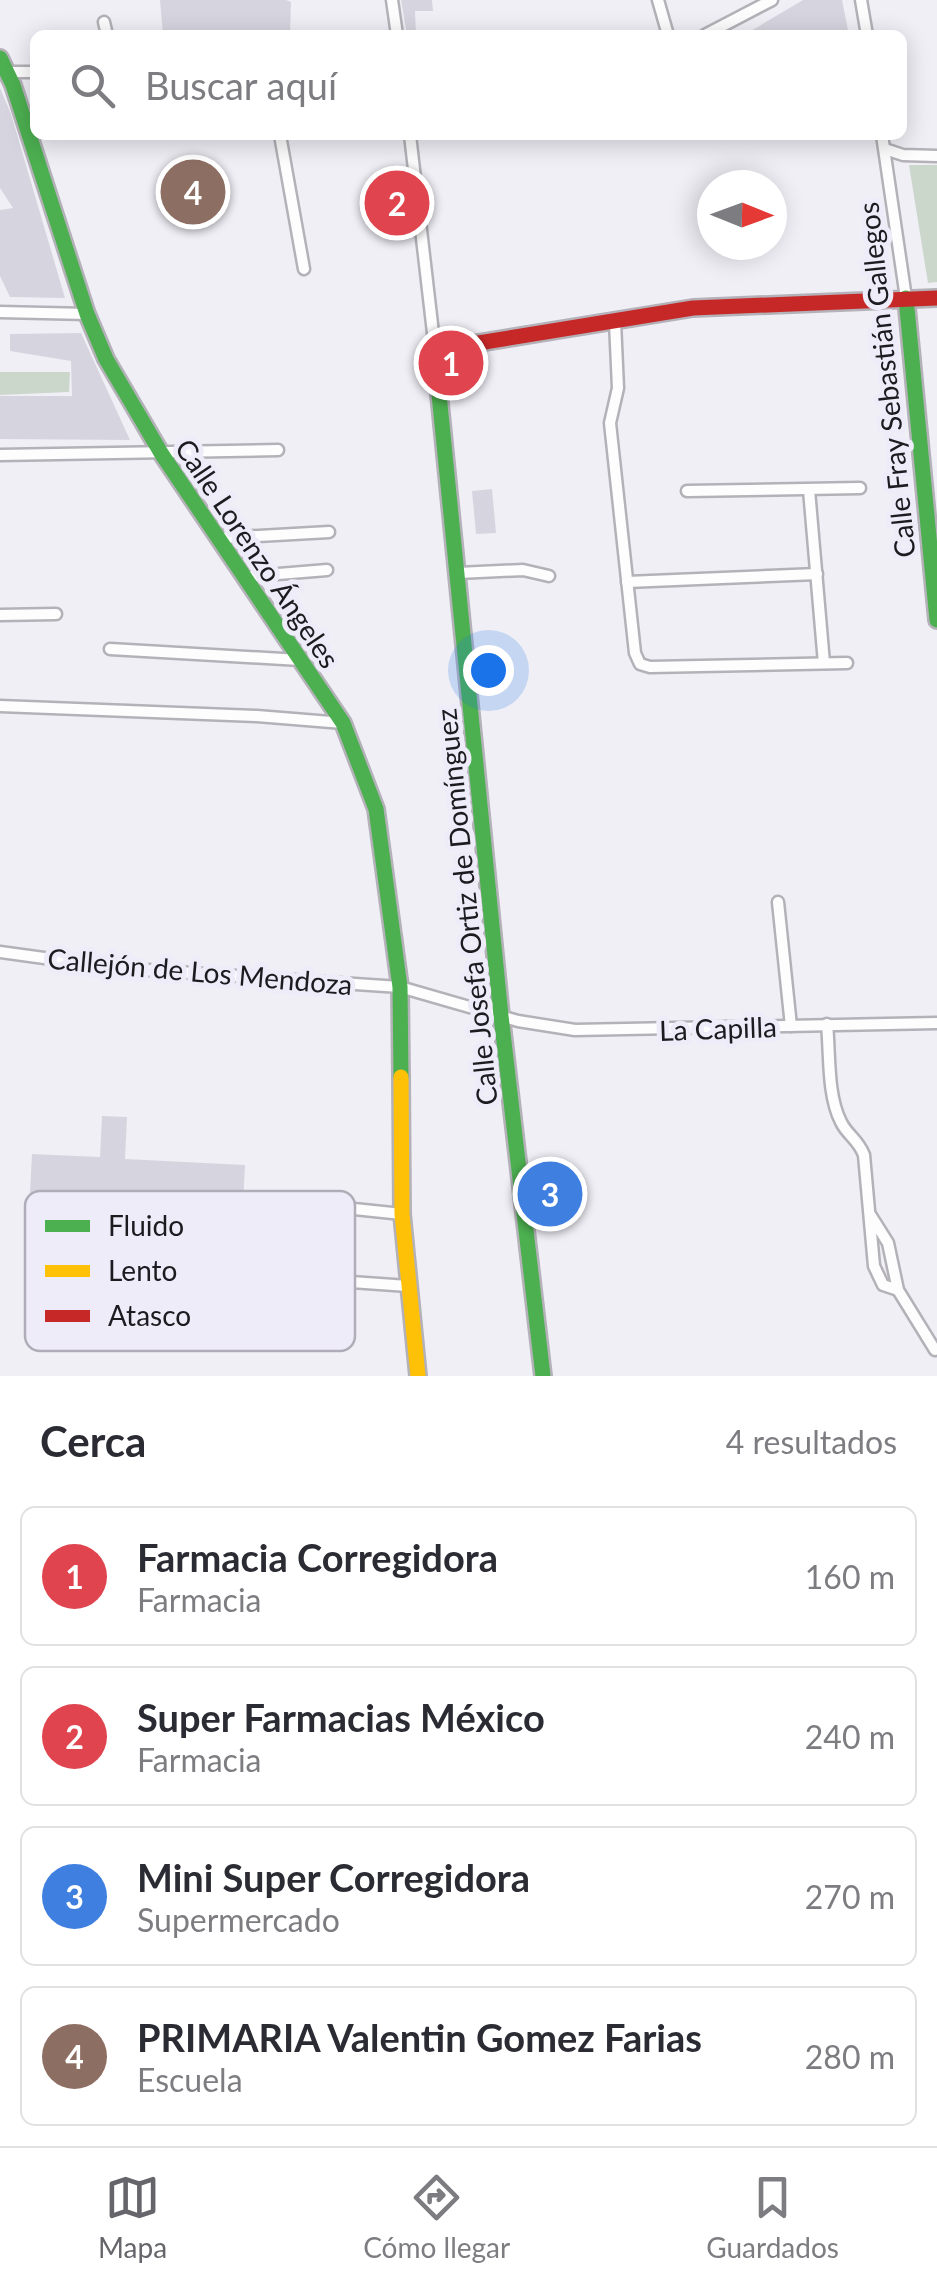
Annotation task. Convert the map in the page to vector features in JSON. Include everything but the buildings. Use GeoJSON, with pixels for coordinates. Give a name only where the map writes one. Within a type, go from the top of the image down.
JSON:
{"type":"FeatureCollection","features":[{"type":"Feature","properties":{"kind":"street"},"geometry":{"type":"LineString","coordinates":[[392,0],[396,30]]}},
{"type":"Feature","properties":{"kind":"street"},"geometry":{"type":"LineString","coordinates":[[658,0],[667,30]]}},
{"type":"Feature","properties":{"kind":"street"},"geometry":{"type":"LineString","coordinates":[[715,30],[772,0]]}},
{"type":"Feature","properties":{"kind":"street"},"geometry":{"type":"LineString","coordinates":[[862,0],[866,30]]}},
{"type":"Feature","properties":{"kind":"street"},"geometry":{"type":"LineString","coordinates":[[104,22],[105,30]]}},
{"type":"Feature","properties":{"kind":"street"},"geometry":{"type":"LineString","coordinates":[[2,68],[30,71]]}},
{"type":"Feature","properties":{"kind":"street","name":"Calle Lorenzo Ángeles"},"geometry":{"type":"LineString","coordinates":[[2,68],[87,314],[106,358],[160,454],[343,724],[376,809],[400,987],[402,1214],[418,1376]]}},
{"type":"Feature","properties":{"kind":"street"},"geometry":{"type":"LineString","coordinates":[[281,140],[304,269]]}},
{"type":"Feature","properties":{"kind":"street","name":"Calle Josefa Ortiz de Domínguez"},"geometry":{"type":"LineString","coordinates":[[411,140],[458,573],[500,1016],[543,1376]]}},
{"type":"Feature","properties":{"kind":"street","name":"Calle Fray Sebastián Gallegos"},"geometry":{"type":"LineString","coordinates":[[883,140],[906,298],[937,620]]}},
{"type":"Feature","properties":{"kind":"street"},"geometry":{"type":"LineString","coordinates":[[884,150],[937,156]]}},
{"type":"Feature","properties":{"kind":"street"},"geometry":{"type":"LineString","coordinates":[[434,350],[693,308],[937,298]]}},
{"type":"Feature","properties":{"kind":"street"},"geometry":{"type":"LineString","coordinates":[[0,312],[87,314]]}},
{"type":"Feature","properties":{"kind":"street"},"geometry":{"type":"LineString","coordinates":[[615,322],[618,388],[610,423],[635,653],[640,664],[650,667],[847,663]]}},
{"type":"Feature","properties":{"kind":"street"},"geometry":{"type":"LineString","coordinates":[[0,455],[278,450]]}},
{"type":"Feature","properties":{"kind":"street"},"geometry":{"type":"LineString","coordinates":[[687,491],[860,488]]}},
{"type":"Feature","properties":{"kind":"street"},"geometry":{"type":"LineString","coordinates":[[810,490],[824,663]]}},
{"type":"Feature","properties":{"kind":"street"},"geometry":{"type":"LineString","coordinates":[[220,538],[329,532]]}},
{"type":"Feature","properties":{"kind":"street"},"geometry":{"type":"LineString","coordinates":[[242,577],[327,570]]}},
{"type":"Feature","properties":{"kind":"street"},"geometry":{"type":"LineString","coordinates":[[458,573],[522,570],[549,576]]}},
{"type":"Feature","properties":{"kind":"street"},"geometry":{"type":"LineString","coordinates":[[628,582],[817,574]]}},
{"type":"Feature","properties":{"kind":"street"},"geometry":{"type":"LineString","coordinates":[[0,614],[56,614]]}},
{"type":"Feature","properties":{"kind":"street"},"geometry":{"type":"LineString","coordinates":[[110,649],[300,660]]}},
{"type":"Feature","properties":{"kind":"street"},"geometry":{"type":"LineString","coordinates":[[0,706],[257,716],[343,724]]}},
{"type":"Feature","properties":{"kind":"street"},"geometry":{"type":"LineString","coordinates":[[778,902],[790,1026]]}},
{"type":"Feature","properties":{"kind":"street","name":"Callejón de Los Mendoza"},"geometry":{"type":"LineString","coordinates":[[0,952],[117,968],[400,987]]}},
{"type":"Feature","properties":{"kind":"street"},"geometry":{"type":"LineString","coordinates":[[400,987],[500,1016]]}},
{"type":"Feature","properties":{"kind":"street","name":"La Capilla"},"geometry":{"type":"LineString","coordinates":[[500,1016],[575,1030],[937,1022]]}},
{"type":"Feature","properties":{"kind":"street"},"geometry":{"type":"LineString","coordinates":[[827,1024],[835,1106],[842,1125],[858,1140],[864,1155],[874,1266],[883,1284],[898,1290]]}},
{"type":"Feature","properties":{"kind":"street"},"geometry":{"type":"LineString","coordinates":[[355,1209],[402,1214]]}},
{"type":"Feature","properties":{"kind":"street"},"geometry":{"type":"LineString","coordinates":[[870,1215],[888,1243],[898,1290],[934,1350]]}},
{"type":"Feature","properties":{"kind":"street"},"geometry":{"type":"LineString","coordinates":[[355,1282],[408,1286]]}},
{"type":"Feature","properties":{"kind":"shaded area"},"geometry":{"type":"Polygon","coordinates":[[[909,165],[937,165],[937,282],[928,283],[909,165]]]}},
{"type":"Feature","properties":{"kind":"shaded area"},"geometry":{"type":"Polygon","coordinates":[[[0,372],[70,372],[69,392],[0,395],[0,372]]]}},
{"type":"Feature","properties":{"kind":"traffic: fast"},"geometry":{"type":"LineString","coordinates":[[0,58],[30,138]]}},
{"type":"Feature","properties":{"kind":"traffic: fast"},"geometry":{"type":"LineString","coordinates":[[31,140],[87,314],[106,359],[161,453],[343,723],[376,809],[400,987],[401,1077]]}},
{"type":"Feature","properties":{"kind":"traffic: fast"},"geometry":{"type":"LineString","coordinates":[[906,298],[937,620]]}},
{"type":"Feature","properties":{"kind":"traffic: fast"},"geometry":{"type":"LineString","coordinates":[[435,354],[501,1016],[543,1376]]}},
{"type":"Feature","properties":{"kind":"traffic: slow"},"geometry":{"type":"LineString","coordinates":[[401,1077],[402,1214],[418,1376]]}},
{"type":"Feature","properties":{"kind":"traffic: jam"},"geometry":{"type":"LineString","coordinates":[[435,354],[435,350],[693,308],[937,298]]}},
{"type":"Feature","properties":{"kind":"place","name":"PRIMARIA Valentin Gomez Farias"},"geometry":{"type":"Point","coordinates":[193,192]}},
{"type":"Feature","properties":{"kind":"place","name":"Super Farmacias México"},"geometry":{"type":"Point","coordinates":[397,203]}},
{"type":"Feature","properties":{"kind":"place","name":"Farmacia Corregidora"},"geometry":{"type":"Point","coordinates":[451,363]}},
{"type":"Feature","properties":{"kind":"place","name":"Mini Super Corregidora"},"geometry":{"type":"Point","coordinates":[550,1194]}}]}
